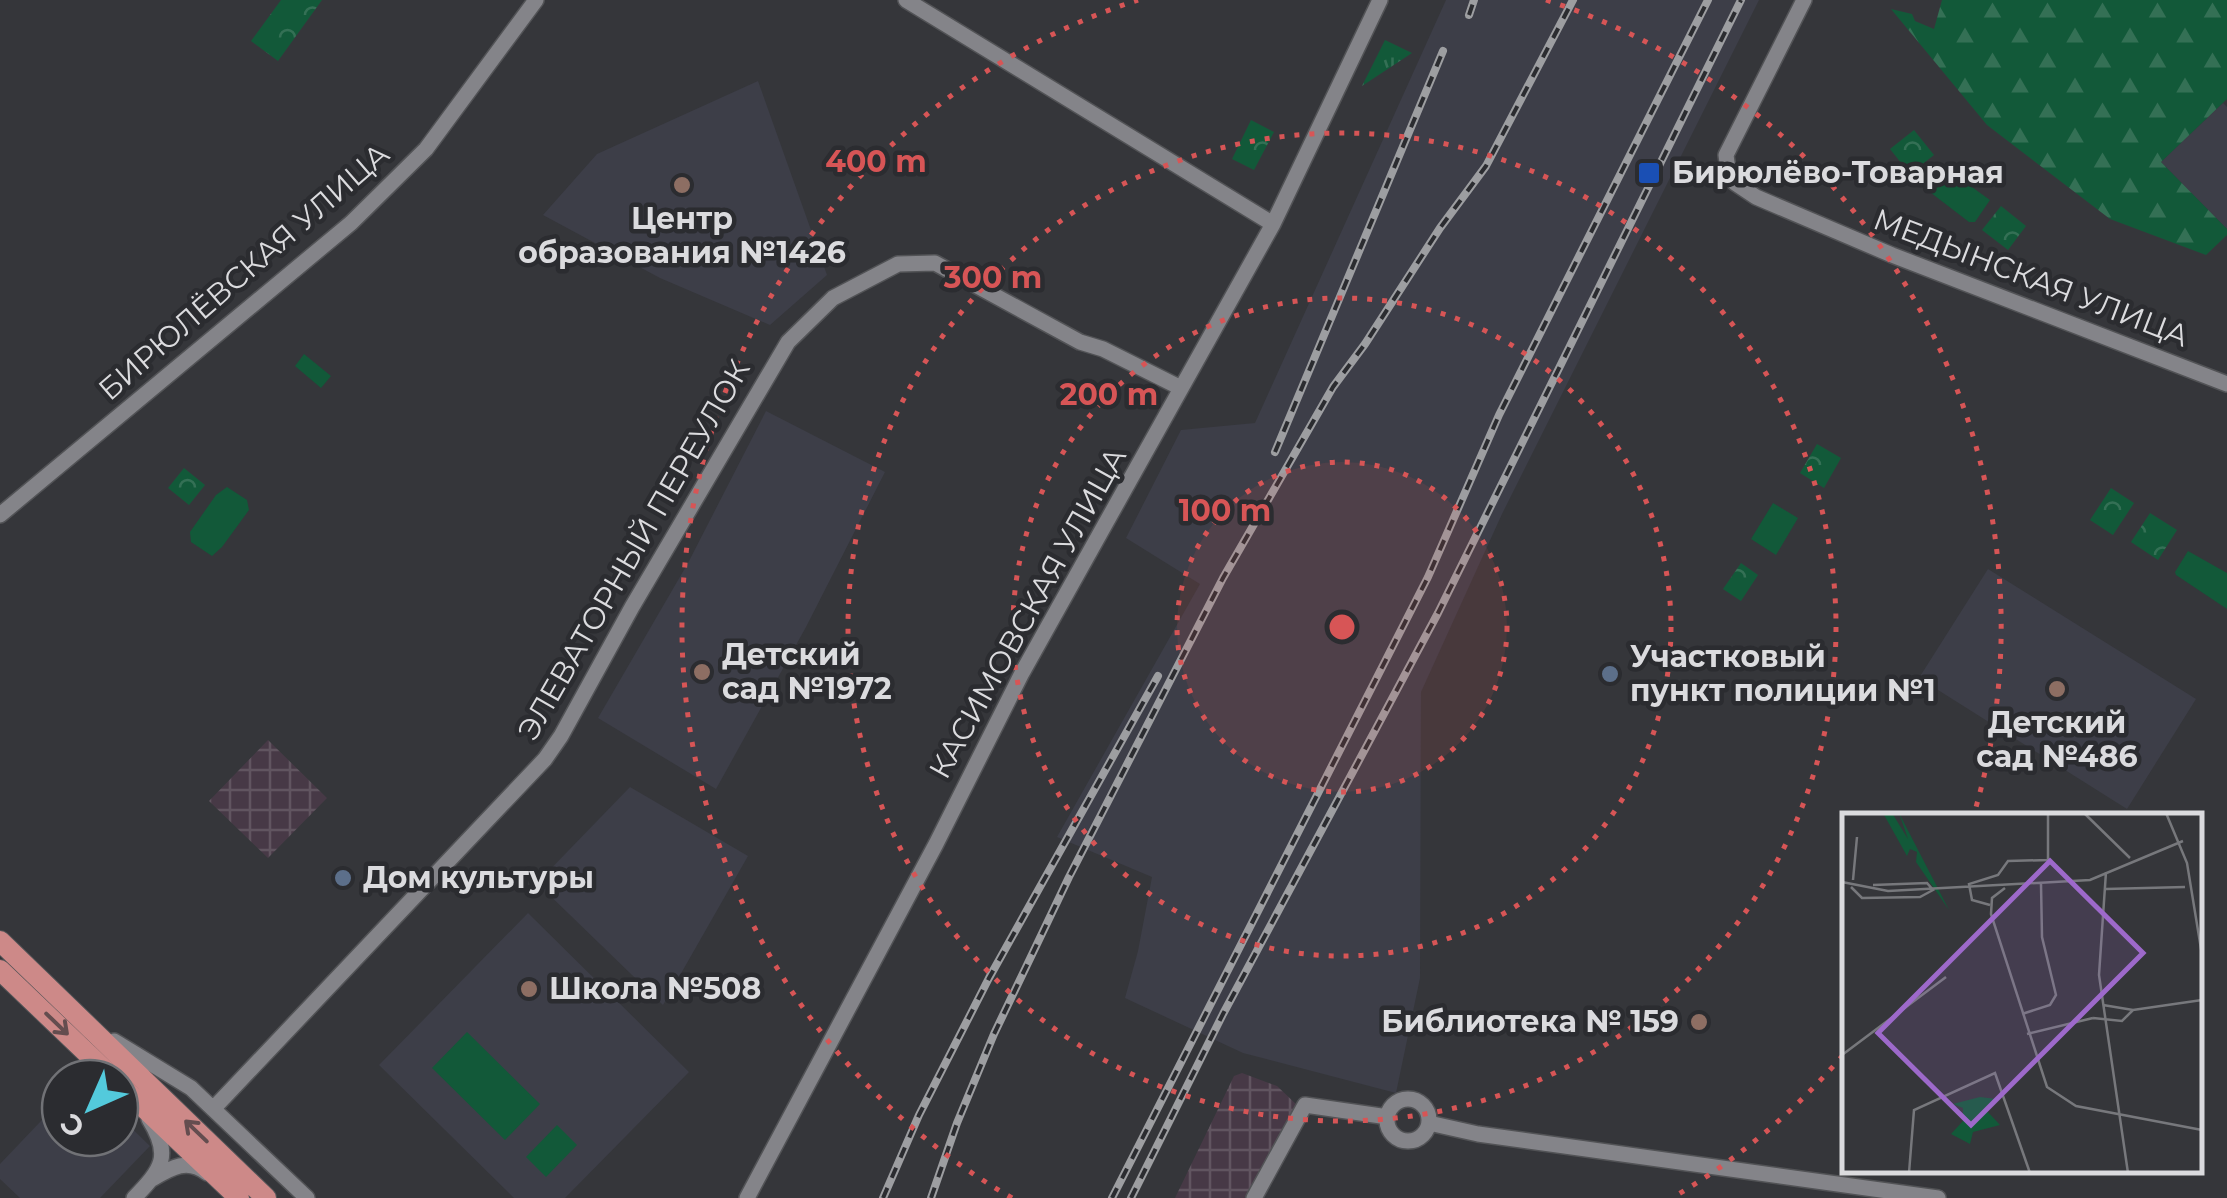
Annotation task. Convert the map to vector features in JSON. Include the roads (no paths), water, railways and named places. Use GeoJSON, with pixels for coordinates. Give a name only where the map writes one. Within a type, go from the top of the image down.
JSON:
{"type":"FeatureCollection","features":[{"type":"Feature","properties":{"kind":"main road"},"geometry":{"type":"LineString","coordinates":[[0,942],[266,1198]]}},
{"type":"Feature","properties":{"kind":"main road"},"geometry":{"type":"LineString","coordinates":[[0,970],[92,1058]]}},
{"type":"Feature","properties":{"kind":"main road"},"geometry":{"type":"LineString","coordinates":[[140,1104],[232,1192]]}},
{"type":"Feature","properties":{"kind":"street","name":"БИРЮЛЁВСКАЯ УЛИЦА"},"geometry":{"type":"LineString","coordinates":[[0,515],[366,209],[426,150],[536,0]]}},
{"type":"Feature","properties":{"kind":"street"},"geometry":{"type":"LineString","coordinates":[[906,0],[1273,224]]}},
{"type":"Feature","properties":{"kind":"street","name":"КАСИМОВСКАЯ УЛИЦА"},"geometry":{"type":"LineString","coordinates":[[747,1198],[936,844],[1022,673],[1273,224],[1380,0]]}},
{"type":"Feature","properties":{"kind":"street","name":"МЕДЫНСКАЯ УЛИЦА"},"geometry":{"type":"LineString","coordinates":[[1804,0],[1726,155],[1734,182],[1756,198],[1892,255],[2227,384]]}},
{"type":"Feature","properties":{"kind":"street","name":"ЭЛЕВАТОРНЫЙ ПЕРЕУЛОК"},"geometry":{"type":"LineString","coordinates":[[213,1109],[544,759],[561,736],[788,342],[833,298],[898,264],[935,263],[1080,342],[1103,349],[1181,388]]}},
{"type":"Feature","properties":{"kind":"street"},"geometry":{"type":"LineString","coordinates":[[76,1015],[191,1088],[308,1198]]}},
{"type":"Feature","properties":{"kind":"street"},"geometry":{"type":"LineString","coordinates":[[1412,1100],[1428,1112],[1429,1123],[1421,1137],[1405,1141],[1391,1132],[1388,1116],[1401,1101],[1412,1100]]}},
{"type":"Feature","properties":{"kind":"street"},"geometry":{"type":"LineString","coordinates":[[134,1198],[152,1179],[162,1160],[162,1144],[140,1105]]}},
{"type":"Feature","properties":{"kind":"street"},"geometry":{"type":"LineString","coordinates":[[1254,1198],[1305,1105],[1388,1116]]}},
{"type":"Feature","properties":{"kind":"street"},"geometry":{"type":"LineString","coordinates":[[1429,1123],[1496,1136],[1938,1198]]}},
{"type":"Feature","properties":{"kind":"street"},"geometry":{"type":"LineString","coordinates":[[152,1179],[189,1164],[232,1192]]}},
{"type":"Feature","properties":{"kind":"railway"},"geometry":{"type":"LineString","coordinates":[[1469,15],[1474,0]]}},
{"type":"Feature","properties":{"kind":"railway"},"geometry":{"type":"LineString","coordinates":[[931,1198],[994,1034],[1069,877],[1223,578],[1333,387],[1486,166],[1573,0]]}},
{"type":"Feature","properties":{"kind":"railway"},"geometry":{"type":"LineString","coordinates":[[1112,1198],[1428,577],[1499,415],[1708,0]]}},
{"type":"Feature","properties":{"kind":"railway"},"geometry":{"type":"LineString","coordinates":[[1131,1198],[1223,1014],[1438,613],[1741,0]]}},
{"type":"Feature","properties":{"kind":"railway"},"geometry":{"type":"LineString","coordinates":[[1275,452],[1443,51]]}},
{"type":"Feature","properties":{"kind":"railway"},"geometry":{"type":"LineString","coordinates":[[883,1198],[919,1115],[989,978],[1158,676]]}},
{"type":"Feature","properties":{"kind":"place","name":"Бирюлёво-Товарная"},"geometry":{"type":"Point","coordinates":[1649,173]}},
{"type":"Feature","properties":{"kind":"place","name":"Центр образования №1426"},"geometry":{"type":"Point","coordinates":[682,185]}},
{"type":"Feature","properties":{"kind":"place","name":"Детский сад №1972"},"geometry":{"type":"Point","coordinates":[702,672]}},
{"type":"Feature","properties":{"kind":"place","name":"Участковый пункт полиции №1"},"geometry":{"type":"Point","coordinates":[1610,674]}},
{"type":"Feature","properties":{"kind":"place","name":"Детский сад №486"},"geometry":{"type":"Point","coordinates":[2057,689]}},
{"type":"Feature","properties":{"kind":"place","name":"Дом культуры"},"geometry":{"type":"Point","coordinates":[343,878]}},
{"type":"Feature","properties":{"kind":"place","name":"Школа №508"},"geometry":{"type":"Point","coordinates":[529,989]}},
{"type":"Feature","properties":{"kind":"place","name":"Библиотека № 159"},"geometry":{"type":"Point","coordinates":[1699,1022]}}]}
